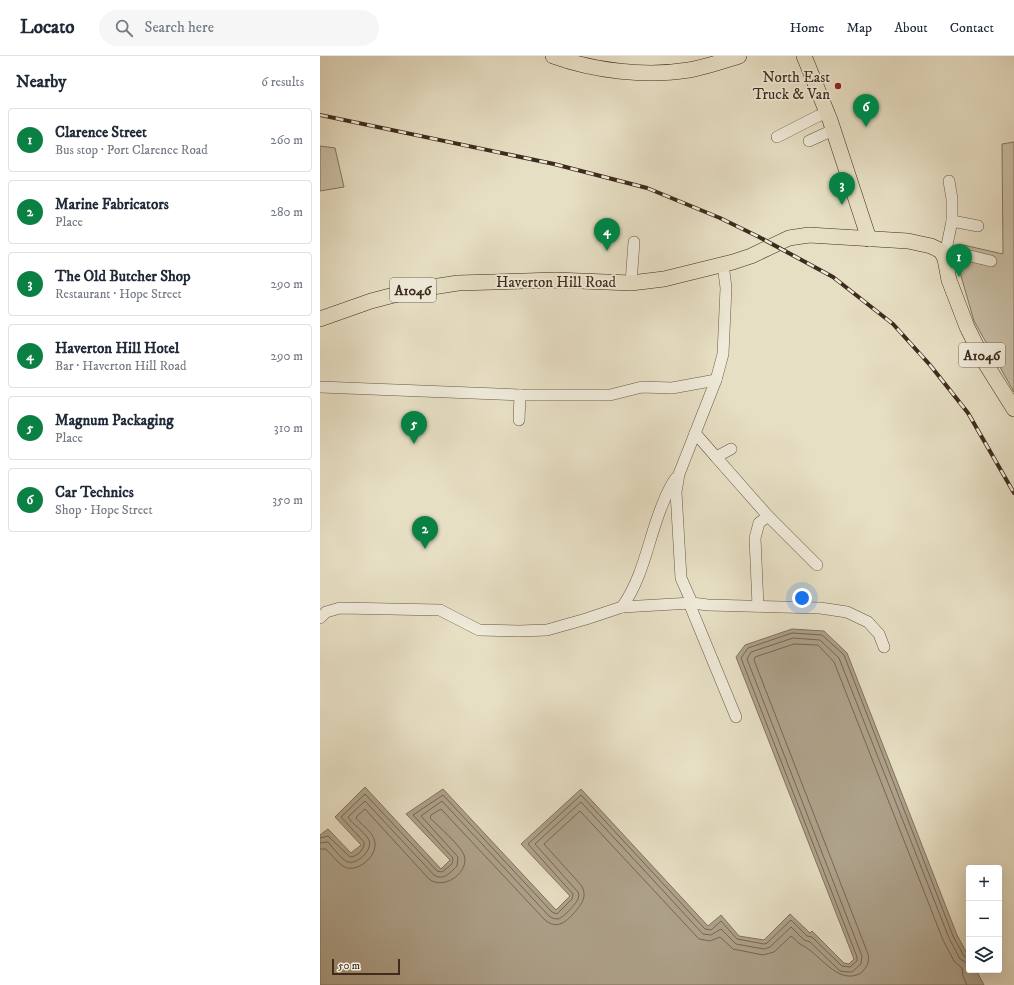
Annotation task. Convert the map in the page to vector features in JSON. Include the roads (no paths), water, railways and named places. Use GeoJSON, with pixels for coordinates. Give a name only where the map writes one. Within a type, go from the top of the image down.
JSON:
{"type":"FeatureCollection","features":[{"type":"Feature","properties":{"kind":"main road"},"geometry":{"type":"LineString","coordinates":[[553,56],[595,67],[623,72],[689,70],[739,56]]}},
{"type":"Feature","properties":{"kind":"main road"},"geometry":{"type":"LineString","coordinates":[[804,56],[827,113],[869,239]]}},
{"type":"Feature","properties":{"kind":"main road","name":"Haverton Hill Road"},"geometry":{"type":"LineString","coordinates":[[320,319],[371,301],[413,290],[458,283],[556,280],[631,283],[664,279],[723,264],[751,256],[789,238],[809,235],[869,239]]}},
{"type":"Feature","properties":{"kind":"main road","name":"A1046"},"geometry":{"type":"LineString","coordinates":[[869,239],[908,241],[944,250],[949,280],[967,327],[984,360],[1014,409]]}},
{"type":"Feature","properties":{"kind":"street"},"geometry":{"type":"LineString","coordinates":[[777,137],[827,113]]}},
{"type":"Feature","properties":{"kind":"street"},"geometry":{"type":"LineString","coordinates":[[809,141],[833,130]]}},
{"type":"Feature","properties":{"kind":"street"},"geometry":{"type":"LineString","coordinates":[[949,181],[952,199],[952,221],[944,250],[991,261]]}},
{"type":"Feature","properties":{"kind":"street"},"geometry":{"type":"LineString","coordinates":[[952,221],[978,226]]}},
{"type":"Feature","properties":{"kind":"street"},"geometry":{"type":"LineString","coordinates":[[631,283],[634,242]]}},
{"type":"Feature","properties":{"kind":"street"},"geometry":{"type":"LineString","coordinates":[[723,264],[726,288],[723,354],[716,380],[679,474],[676,492],[681,578],[736,717]]}},
{"type":"Feature","properties":{"kind":"street"},"geometry":{"type":"LineString","coordinates":[[320,386],[520,395],[610,395],[642,387],[672,388],[716,380]]}},
{"type":"Feature","properties":{"kind":"street"},"geometry":{"type":"LineString","coordinates":[[519,420],[520,395]]}},
{"type":"Feature","properties":{"kind":"street"},"geometry":{"type":"LineString","coordinates":[[695,433],[768,516],[817,565]]}},
{"type":"Feature","properties":{"kind":"street"},"geometry":{"type":"LineString","coordinates":[[716,457],[731,449]]}},
{"type":"Feature","properties":{"kind":"street"},"geometry":{"type":"LineString","coordinates":[[622,607],[628,599],[641,571],[652,532],[671,484],[679,474]]}},
{"type":"Feature","properties":{"kind":"street"},"geometry":{"type":"LineString","coordinates":[[758,606],[755,538],[759,523],[768,516]]}},
{"type":"Feature","properties":{"kind":"street"},"geometry":{"type":"LineString","coordinates":[[320,618],[326,612],[340,608],[440,610],[479,630],[519,631],[547,630],[586,620],[622,607],[691,603],[708,605],[820,608],[847,612],[868,622],[880,634],[884,646]]}},
{"type":"Feature","properties":{"kind":"water"},"geometry":{"type":"Polygon","coordinates":[[[792,629],[824,631],[847,653],[957,935],[966,952],[966,973],[978,973],[984,985],[320,985],[320,835],[328,829],[351,853],[361,845],[335,817],[365,787],[441,869],[450,860],[406,814],[443,789],[556,910],[570,896],[521,844],[581,789],[708,926],[721,915],[739,936],[764,940],[790,914],[810,933],[812,931],[844,963],[849,964],[854,959],[736,657],[745,645],[792,629]]]}},
{"type":"Feature","properties":{"kind":"railway"},"geometry":{"type":"LineString","coordinates":[[320,115],[554,164],[647,188],[720,218],[759,237],[833,277],[893,324],[930,365],[968,413],[1014,493]]}},
{"type":"Feature","properties":{"kind":"place","name":"North East Truck & Van"},"geometry":{"type":"Point","coordinates":[838,86]}},
{"type":"Feature","properties":{"kind":"place","name":"Car Technics"},"geometry":{"type":"Point","coordinates":[866,127]}},
{"type":"Feature","properties":{"kind":"place","name":"The Old Butcher Shop"},"geometry":{"type":"Point","coordinates":[842,205]}},
{"type":"Feature","properties":{"kind":"place","name":"Haverton Hill Hotel"},"geometry":{"type":"Point","coordinates":[607,251]}},
{"type":"Feature","properties":{"kind":"place","name":"Clarence Street"},"geometry":{"type":"Point","coordinates":[959,277]}},
{"type":"Feature","properties":{"kind":"place","name":"Magnum Packaging"},"geometry":{"type":"Point","coordinates":[414,444]}},
{"type":"Feature","properties":{"kind":"place","name":"Marine Fabricators"},"geometry":{"type":"Point","coordinates":[425,549]}}]}
